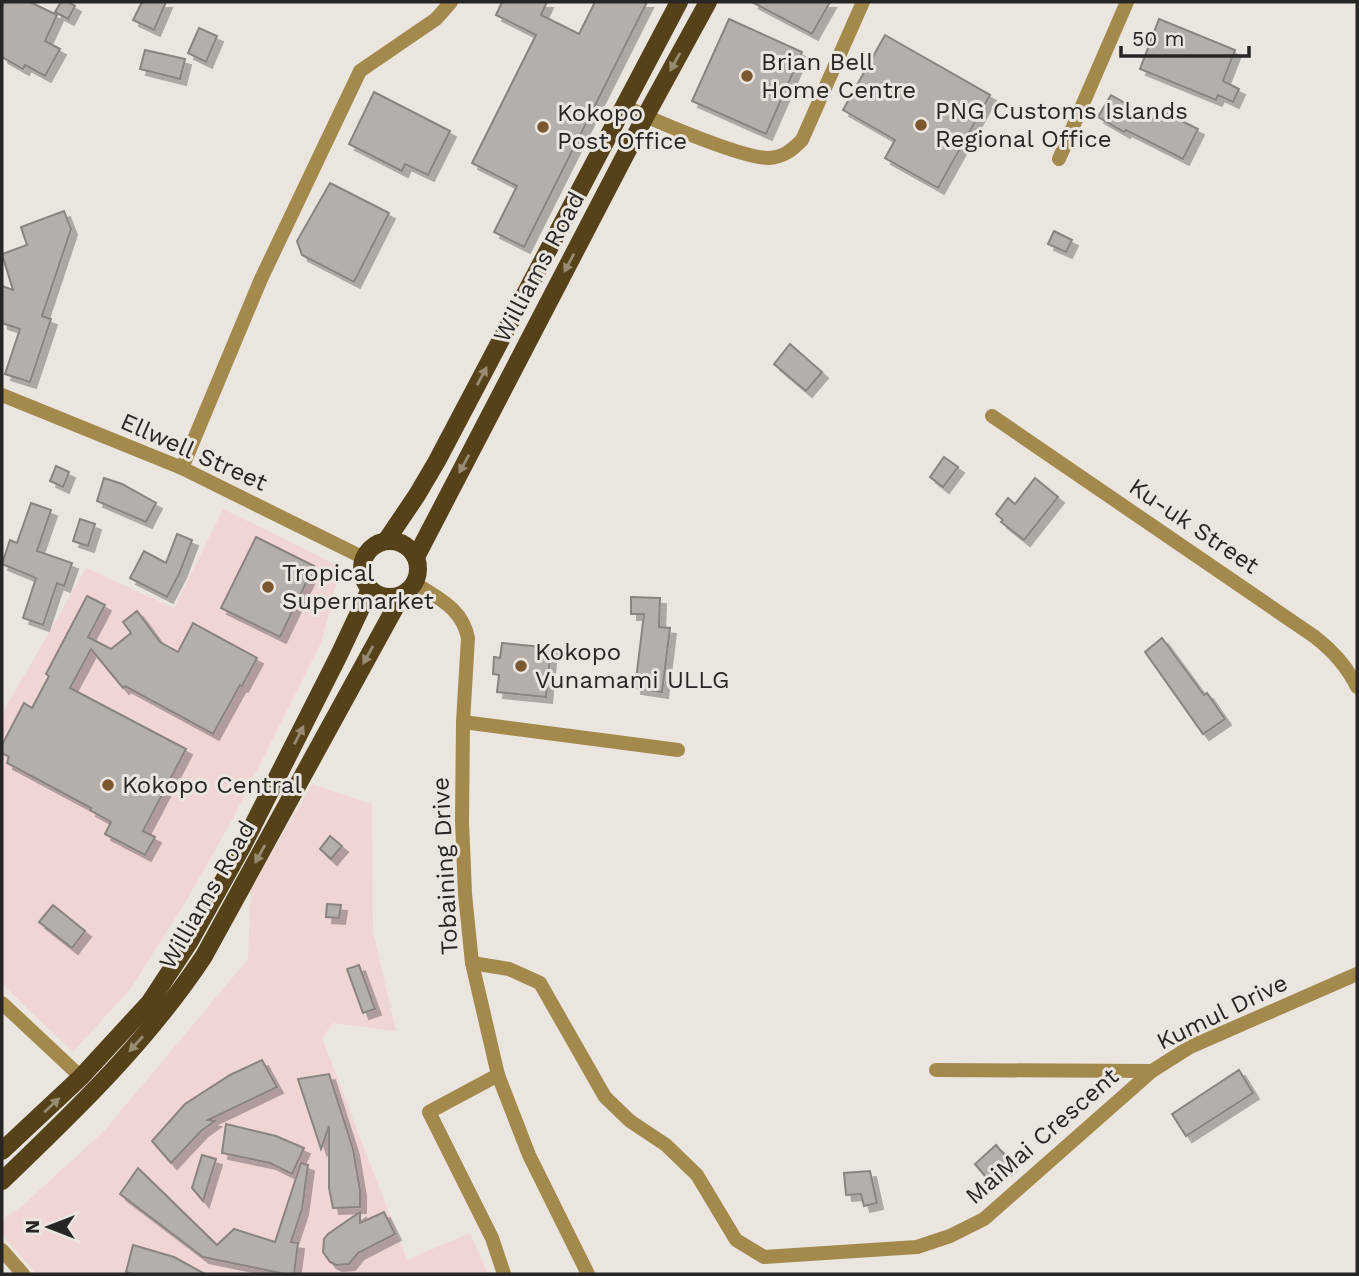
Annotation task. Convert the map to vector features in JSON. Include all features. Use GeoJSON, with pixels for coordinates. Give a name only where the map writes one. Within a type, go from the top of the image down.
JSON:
{"type":"FeatureCollection","features":[{"type":"Feature","properties":{"kind":"main road","name":"Williams Road"},"geometry":{"type":"LineString","coordinates":[[364,558],[377,544],[386,541],[437,461],[679,2]]}},
{"type":"Feature","properties":{"kind":"main road","name":"Williams Road"},"geometry":{"type":"LineString","coordinates":[[2,1181],[89,1096],[162,1016],[204,956],[409,589],[419,565],[416,557],[645,117],[708,2]]}},
{"type":"Feature","properties":{"kind":"main road"},"geometry":{"type":"LineString","coordinates":[[386,541],[398,541],[409,547],[416,557]]}},
{"type":"Feature","properties":{"kind":"main road"},"geometry":{"type":"LineString","coordinates":[[364,558],[362,574],[370,589],[379,596],[391,598],[409,589]]}},
{"type":"Feature","properties":{"kind":"main road","name":"Williams Road"},"geometry":{"type":"LineString","coordinates":[[2,1151],[81,1077],[150,1002],[190,941],[242,847],[370,589]]}},
{"type":"Feature","properties":{"kind":"street"},"geometry":{"type":"LineString","coordinates":[[182,468],[261,279],[360,71],[436,19],[450,2]]}},
{"type":"Feature","properties":{"kind":"street"},"geometry":{"type":"LineString","coordinates":[[625,106],[645,117],[755,157],[785,155],[802,140],[863,2]]}},
{"type":"Feature","properties":{"kind":"street"},"geometry":{"type":"LineString","coordinates":[[1059,159],[1127,2]]}},
{"type":"Feature","properties":{"kind":"street","name":"Ellwell Street"},"geometry":{"type":"LineString","coordinates":[[2,395],[182,468],[364,558]]}},
{"type":"Feature","properties":{"kind":"street","name":"Ku-uk Street"},"geometry":{"type":"LineString","coordinates":[[992,416],[1315,637],[1344,664],[1357,687]]}},
{"type":"Feature","properties":{"kind":"street","name":"Tobaining Drive"},"geometry":{"type":"LineString","coordinates":[[409,589],[454,609],[466,626],[468,651],[463,722],[462,821],[465,894],[472,963],[498,1075],[528,1155],[588,1274]]}},
{"type":"Feature","properties":{"kind":"street"},"geometry":{"type":"LineString","coordinates":[[463,722],[678,750]]}},
{"type":"Feature","properties":{"kind":"street","name":"MaiMai Crescent"},"geometry":{"type":"LineString","coordinates":[[472,963],[509,969],[540,983],[605,1097],[630,1121],[666,1145],[697,1175],[736,1240],[764,1257],[916,1247],[950,1236],[984,1219],[1152,1072]]}},
{"type":"Feature","properties":{"kind":"street","name":"Kumul Drive"},"geometry":{"type":"LineString","coordinates":[[936,1070],[1152,1072],[1190,1047],[1357,974]]}},
{"type":"Feature","properties":{"kind":"street"},"geometry":{"type":"LineString","coordinates":[[2,1003],[81,1077]]}},
{"type":"Feature","properties":{"kind":"street"},"geometry":{"type":"LineString","coordinates":[[498,1075],[429,1112],[492,1238],[504,1274]]}},
{"type":"Feature","properties":{"kind":"street"},"geometry":{"type":"LineString","coordinates":[[2,1250],[23,1274]]}},
{"type":"Feature","properties":{"kind":"shaded area"},"geometry":{"type":"Polygon","coordinates":[[[223,509],[336,565],[338,577],[321,643],[231,822],[186,901],[131,988],[73,1052],[2,984],[2,714],[86,568],[174,608],[223,509]]]}},
{"type":"Feature","properties":{"kind":"shaded area"},"geometry":{"type":"Polygon","coordinates":[[[312,784],[372,804],[373,931],[396,1031],[333,1023],[322,1038],[407,1260],[470,1233],[488,1274],[36,1274],[2,1235],[2,1219],[21,1207],[104,1131],[248,959],[251,888],[312,784]]]}},
{"type":"Feature","properties":{"kind":"building"},"geometry":{"type":"Polygon","coordinates":[[[4,2],[30,2],[57,15],[45,41],[60,49],[45,76],[25,65],[23,69],[2,57],[4,2]]]}},
{"type":"Feature","properties":{"kind":"building"},"geometry":{"type":"Polygon","coordinates":[[[61,2],[75,6],[68,19],[55,12],[61,2]]]}},
{"type":"Feature","properties":{"kind":"building"},"geometry":{"type":"Polygon","coordinates":[[[142,2],[166,2],[154,30],[133,20],[142,2]]]}},
{"type":"Feature","properties":{"kind":"building"},"geometry":{"type":"Polygon","coordinates":[[[502,2],[547,2],[541,15],[579,34],[595,2],[647,2],[524,247],[494,232],[517,186],[472,163],[536,35],[496,15],[502,2]]]}},
{"type":"Feature","properties":{"kind":"building"},"geometry":{"type":"Polygon","coordinates":[[[752,2],[830,2],[812,34],[752,2]]]}},
{"type":"Feature","properties":{"kind":"building","name":"Brian Bell Home Centre"},"geometry":{"type":"Polygon","coordinates":[[[729,19],[802,52],[766,134],[692,101],[729,19]]]}},
{"type":"Feature","properties":{"kind":"building"},"geometry":{"type":"Polygon","coordinates":[[[1159,19],[1235,50],[1223,81],[1239,89],[1233,102],[1218,95],[1216,100],[1140,69],[1159,19]]]}},
{"type":"Feature","properties":{"kind":"building"},"geometry":{"type":"Polygon","coordinates":[[[199,28],[217,36],[206,62],[188,53],[199,28]]]}},
{"type":"Feature","properties":{"kind":"building","name":"PNG Customs Islands Regional Office"},"geometry":{"type":"Polygon","coordinates":[[[885,35],[990,95],[938,188],[885,158],[895,140],[843,110],[885,35]]]}},
{"type":"Feature","properties":{"kind":"building"},"geometry":{"type":"Polygon","coordinates":[[[145,50],[185,59],[180,79],[140,69],[145,50]]]}},
{"type":"Feature","properties":{"kind":"building"},"geometry":{"type":"Polygon","coordinates":[[[374,92],[450,131],[428,175],[405,164],[402,171],[349,144],[374,92]]]}},
{"type":"Feature","properties":{"kind":"building"},"geometry":{"type":"Polygon","coordinates":[[[1111,95],[1153,119],[1158,109],[1198,129],[1183,159],[1098,117],[1111,95]]]}},
{"type":"Feature","properties":{"kind":"building"},"geometry":{"type":"Polygon","coordinates":[[[330,183],[389,213],[354,282],[302,255],[297,241],[330,183]]]}},
{"type":"Feature","properties":{"kind":"building"},"geometry":{"type":"Polygon","coordinates":[[[64,211],[71,229],[42,316],[51,319],[30,382],[5,374],[20,329],[2,323],[2,286],[13,290],[2,254],[27,245],[21,227],[64,211]]]}},
{"type":"Feature","properties":{"kind":"building"},"geometry":{"type":"Polygon","coordinates":[[[1054,231],[1072,240],[1066,252],[1048,244],[1054,231]]]}},
{"type":"Feature","properties":{"kind":"building"},"geometry":{"type":"Polygon","coordinates":[[[790,344],[822,372],[806,391],[774,364],[790,344]]]}},
{"type":"Feature","properties":{"kind":"building"},"geometry":{"type":"Polygon","coordinates":[[[944,457],[958,467],[943,487],[930,477],[944,457]]]}},
{"type":"Feature","properties":{"kind":"building"},"geometry":{"type":"Polygon","coordinates":[[[56,466],[69,472],[63,487],[50,481],[56,466]]]}},
{"type":"Feature","properties":{"kind":"building"},"geometry":{"type":"Polygon","coordinates":[[[104,478],[122,484],[156,503],[146,522],[97,501],[104,478]]]}},
{"type":"Feature","properties":{"kind":"building"},"geometry":{"type":"Polygon","coordinates":[[[1035,478],[1058,497],[1024,540],[1001,522],[1003,520],[996,514],[1008,498],[1015,504],[1035,478]]]}},
{"type":"Feature","properties":{"kind":"building"},"geometry":{"type":"Polygon","coordinates":[[[31,503],[51,510],[37,551],[72,563],[64,586],[57,583],[43,625],[23,618],[36,578],[2,564],[10,540],[17,543],[31,503]]]}},
{"type":"Feature","properties":{"kind":"building"},"geometry":{"type":"Polygon","coordinates":[[[80,519],[95,524],[88,546],[73,541],[80,519]]]}},
{"type":"Feature","properties":{"kind":"building"},"geometry":{"type":"Polygon","coordinates":[[[177,534],[192,540],[167,597],[130,578],[144,551],[166,563],[177,534]]]}},
{"type":"Feature","properties":{"kind":"building","name":"Tropical Supermarket"},"geometry":{"type":"Polygon","coordinates":[[[256,537],[314,566],[280,637],[221,608],[256,537]]]}},
{"type":"Feature","properties":{"kind":"building"},"geometry":{"type":"Polygon","coordinates":[[[87,596],[105,605],[88,637],[111,649],[131,633],[123,622],[137,611],[160,642],[178,652],[193,623],[257,658],[213,734],[125,686],[123,688],[91,649],[70,688],[186,749],[143,831],[155,837],[145,855],[105,834],[111,822],[90,810],[91,808],[7,763],[9,757],[2,753],[2,745],[24,703],[32,708],[49,676],[46,674],[87,596]]]}},
{"type":"Feature","properties":{"kind":"building"},"geometry":{"type":"Polygon","coordinates":[[[631,597],[660,598],[659,627],[670,628],[662,692],[635,688],[644,614],[631,614],[631,597]]]}},
{"type":"Feature","properties":{"kind":"building"},"geometry":{"type":"Polygon","coordinates":[[[1162,638],[1225,719],[1203,734],[1145,652],[1162,638]]]}},
{"type":"Feature","properties":{"kind":"building","name":"Kokopo Vunamami ULLG"},"geometry":{"type":"Polygon","coordinates":[[[502,643],[551,648],[546,697],[497,692],[499,675],[493,674],[494,657],[500,658],[502,643]]]}},
{"type":"Feature","properties":{"kind":"building"},"geometry":{"type":"Polygon","coordinates":[[[330,836],[342,846],[331,859],[320,849],[330,836]]]}},
{"type":"Feature","properties":{"kind":"building"},"geometry":{"type":"Polygon","coordinates":[[[327,904],[341,905],[339,918],[326,917],[327,904]]]}},
{"type":"Feature","properties":{"kind":"building"},"geometry":{"type":"Polygon","coordinates":[[[53,905],[85,931],[72,948],[39,922],[53,905]]]}},
{"type":"Feature","properties":{"kind":"building"},"geometry":{"type":"Polygon","coordinates":[[[359,965],[375,1009],[363,1013],[347,969],[359,965]]]}},
{"type":"Feature","properties":{"kind":"building"},"geometry":{"type":"Polygon","coordinates":[[[262,1060],[277,1087],[208,1120],[215,1121],[201,1131],[171,1163],[152,1141],[185,1104],[230,1075],[262,1060]]]}},
{"type":"Feature","properties":{"kind":"building"},"geometry":{"type":"Polygon","coordinates":[[[1239,1070],[1253,1093],[1186,1136],[1172,1114],[1239,1070]]]}},
{"type":"Feature","properties":{"kind":"building"},"geometry":{"type":"Polygon","coordinates":[[[329,1074],[353,1149],[360,1207],[333,1208],[329,1188],[329,1126],[321,1149],[298,1079],[329,1074]]]}},
{"type":"Feature","properties":{"kind":"building"},"geometry":{"type":"Polygon","coordinates":[[[226,1124],[276,1136],[304,1148],[292,1174],[270,1163],[222,1153],[226,1124]]]}},
{"type":"Feature","properties":{"kind":"building"},"geometry":{"type":"Polygon","coordinates":[[[996,1145],[1012,1164],[990,1182],[975,1164],[996,1145]]]}},
{"type":"Feature","properties":{"kind":"building"},"geometry":{"type":"Polygon","coordinates":[[[202,1155],[216,1159],[203,1201],[192,1188],[202,1155]]]}},
{"type":"Feature","properties":{"kind":"building"},"geometry":{"type":"Polygon","coordinates":[[[301,1163],[308,1165],[302,1209],[291,1242],[298,1243],[294,1274],[203,1257],[120,1194],[138,1168],[217,1245],[234,1229],[275,1242],[301,1163]]]}},
{"type":"Feature","properties":{"kind":"building"},"geometry":{"type":"Polygon","coordinates":[[[870,1171],[877,1203],[864,1206],[861,1194],[846,1195],[844,1173],[870,1171]]]}},
{"type":"Feature","properties":{"kind":"building"},"geometry":{"type":"Polygon","coordinates":[[[360,1212],[360,1223],[384,1212],[395,1234],[358,1253],[349,1264],[336,1265],[330,1262],[323,1252],[324,1239],[360,1212]]]}},
{"type":"Feature","properties":{"kind":"building"},"geometry":{"type":"Polygon","coordinates":[[[133,1245],[174,1257],[205,1274],[126,1272],[133,1245]]]}},
{"type":"Feature","properties":{"kind":"place","name":"Brian Bell Home Centre"},"geometry":{"type":"Point","coordinates":[747,76]}},
{"type":"Feature","properties":{"kind":"place","name":"PNG Customs Islands Regional Office"},"geometry":{"type":"Point","coordinates":[921,125]}},
{"type":"Feature","properties":{"kind":"place","name":"Kokopo Post Office"},"geometry":{"type":"Point","coordinates":[543,127]}},
{"type":"Feature","properties":{"kind":"place","name":"Tropical Supermarket"},"geometry":{"type":"Point","coordinates":[268,587]}},
{"type":"Feature","properties":{"kind":"place","name":"Kokopo Vunamami ULLG"},"geometry":{"type":"Point","coordinates":[521,666]}},
{"type":"Feature","properties":{"kind":"place","name":"Kokopo Central"},"geometry":{"type":"Point","coordinates":[108,785]}}]}
